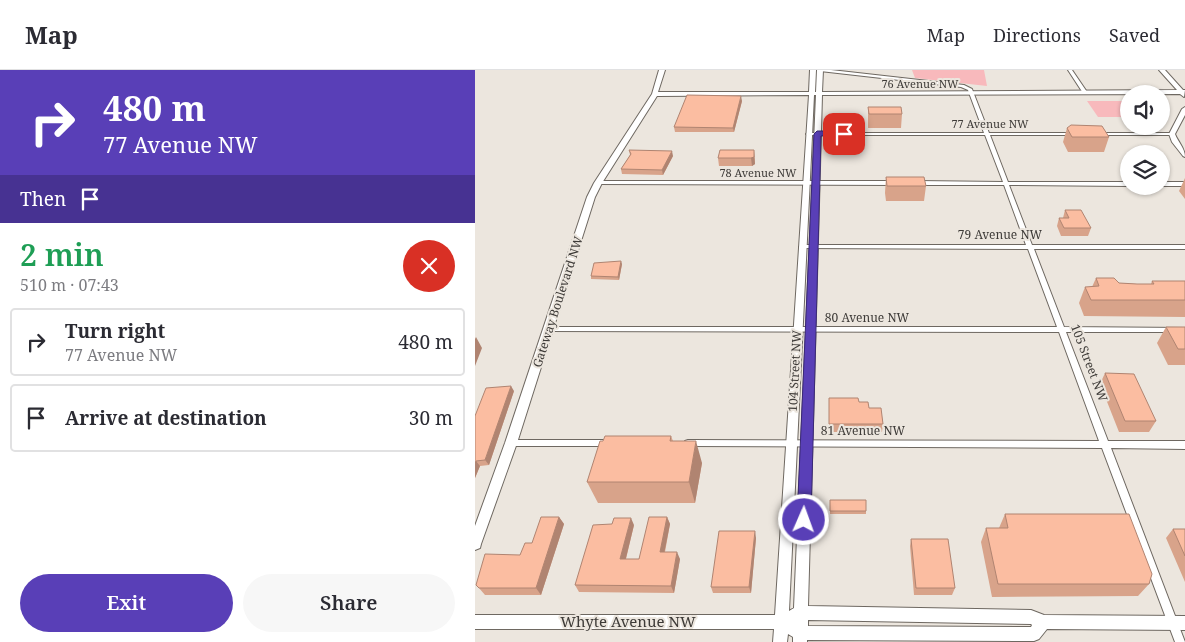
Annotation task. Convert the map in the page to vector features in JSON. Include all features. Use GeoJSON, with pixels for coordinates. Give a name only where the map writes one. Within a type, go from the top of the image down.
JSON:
{"type":"FeatureCollection","features":[{"type":"Feature","properties":{"kind":"main road","name":"Gateway Boulevard NW"},"geometry":{"type":"LineString","coordinates":[[475,544],[511,443],[591,197],[655,94],[662,70]]}},
{"type":"Feature","properties":{"kind":"main road","name":"104 Street NW"},"geometry":{"type":"LineString","coordinates":[[780,642],[805,183],[813,134],[815,95],[813,70]]}},
{"type":"Feature","properties":{"kind":"main road","name":"104 Street NW"},"geometry":{"type":"LineString","coordinates":[[815,95],[820,70]]}},
{"type":"Feature","properties":{"kind":"main road"},"geometry":{"type":"LineString","coordinates":[[1161,70],[1184,93]]}},
{"type":"Feature","properties":{"kind":"main road","name":"76 Avenue NW"},"geometry":{"type":"LineString","coordinates":[[655,94],[1184,93]]}},
{"type":"Feature","properties":{"kind":"main road"},"geometry":{"type":"LineString","coordinates":[[1185,110],[1172,134],[1175,142],[1185,155]]}},
{"type":"Feature","properties":{"kind":"main road","name":"104 Street NW"},"geometry":{"type":"LineString","coordinates":[[800,637],[815,246],[816,183],[813,134]]}},
{"type":"Feature","properties":{"kind":"main road","name":"Whyte Avenue NW"},"geometry":{"type":"LineString","coordinates":[[475,622],[781,622],[801,613],[1031,617],[1044,622],[1179,623]]}},
{"type":"Feature","properties":{"kind":"main road"},"geometry":{"type":"LineString","coordinates":[[781,622],[800,637],[1034,634],[1044,622]]}},
{"type":"Feature","properties":{"kind":"street"},"geometry":{"type":"LineString","coordinates":[[820,70],[965,86],[970,89],[972,94]]}},
{"type":"Feature","properties":{"kind":"street"},"geometry":{"type":"LineString","coordinates":[[1070,70],[1085,92]]}},
{"type":"Feature","properties":{"kind":"street","name":"105 Street NW"},"geometry":{"type":"LineString","coordinates":[[972,94],[1105,444],[1179,623],[1180,642]]}},
{"type":"Feature","properties":{"kind":"street","name":"77 Avenue NW"},"geometry":{"type":"LineString","coordinates":[[813,134],[1080,134]]}},
{"type":"Feature","properties":{"kind":"street"},"geometry":{"type":"LineString","coordinates":[[1089,134],[1172,134]]}},
{"type":"Feature","properties":{"kind":"street","name":"78 Avenue NW"},"geometry":{"type":"LineString","coordinates":[[598,183],[902,183]]}},
{"type":"Feature","properties":{"kind":"street"},"geometry":{"type":"LineString","coordinates":[[912,183],[1120,184]]}},
{"type":"Feature","properties":{"kind":"street"},"geometry":{"type":"LineString","coordinates":[[1170,184],[1185,184]]}},
{"type":"Feature","properties":{"kind":"street","name":"79 Avenue NW"},"geometry":{"type":"LineString","coordinates":[[802,247],[1185,246]]}},
{"type":"Feature","properties":{"kind":"street","name":"80 Avenue NW"},"geometry":{"type":"LineString","coordinates":[[549,329],[1185,330]]}},
{"type":"Feature","properties":{"kind":"street"},"geometry":{"type":"LineString","coordinates":[[511,443],[614,443]]}},
{"type":"Feature","properties":{"kind":"street","name":"81 Avenue NW"},"geometry":{"type":"LineString","coordinates":[[680,443],[1185,445]]}},
{"type":"Feature","properties":{"kind":"shaded area"},"geometry":{"type":"Polygon","coordinates":[[[912,70],[984,70],[987,86],[915,78],[912,70]]]}},
{"type":"Feature","properties":{"kind":"shaded area"},"geometry":{"type":"Polygon","coordinates":[[[1087,101],[1120,101],[1120,117],[1098,117],[1087,101]]]}},
{"type":"Feature","properties":{"kind":"building"},"geometry":{"type":"Polygon","coordinates":[[[687,95],[741,96],[733,128],[674,127],[687,95]]]}},
{"type":"Feature","properties":{"kind":"building"},"geometry":{"type":"Polygon","coordinates":[[[868,107],[901,107],[902,114],[869,114],[868,107]]]}},
{"type":"Feature","properties":{"kind":"building"},"geometry":{"type":"Polygon","coordinates":[[[1071,125],[1102,126],[1109,137],[1072,137],[1067,128],[1071,125]]]}},
{"type":"Feature","properties":{"kind":"building"},"geometry":{"type":"Polygon","coordinates":[[[629,150],[672,151],[662,170],[621,169],[631,154],[629,150]]]}},
{"type":"Feature","properties":{"kind":"building"},"geometry":{"type":"Polygon","coordinates":[[[720,150],[754,150],[754,157],[718,158],[720,150]]]}},
{"type":"Feature","properties":{"kind":"building"},"geometry":{"type":"Polygon","coordinates":[[[886,177],[924,177],[926,186],[887,186],[886,177]]]}},
{"type":"Feature","properties":{"kind":"building"},"geometry":{"type":"Polygon","coordinates":[[[1065,210],[1081,210],[1091,228],[1064,228],[1059,218],[1069,218],[1065,210]]]}},
{"type":"Feature","properties":{"kind":"building"},"geometry":{"type":"Polygon","coordinates":[[[621,261],[618,277],[591,276],[594,263],[621,261]]]}},
{"type":"Feature","properties":{"kind":"building"},"geometry":{"type":"Polygon","coordinates":[[[1096,278],[1114,278],[1119,283],[1137,284],[1154,284],[1152,281],[1185,281],[1185,300],[1091,300],[1085,287],[1099,286],[1096,278]]]}},
{"type":"Feature","properties":{"kind":"building"},"geometry":{"type":"Polygon","coordinates":[[[1166,327],[1185,327],[1185,349],[1178,349],[1166,327]]]}},
{"type":"Feature","properties":{"kind":"building"},"geometry":{"type":"Polygon","coordinates":[[[1105,373],[1134,374],[1156,421],[1125,421],[1105,373]]]}},
{"type":"Feature","properties":{"kind":"building"},"geometry":{"type":"Polygon","coordinates":[[[511,386],[485,460],[476,461],[475,464],[475,416],[486,388],[511,386]]]}},
{"type":"Feature","properties":{"kind":"building"},"geometry":{"type":"Polygon","coordinates":[[[829,398],[858,398],[859,402],[868,402],[869,408],[881,408],[883,424],[829,424],[829,398]]]}},
{"type":"Feature","properties":{"kind":"building"},"geometry":{"type":"Polygon","coordinates":[[[605,436],[671,436],[670,441],[696,441],[689,482],[587,482],[600,441],[603,441],[605,436]]]}},
{"type":"Feature","properties":{"kind":"building"},"geometry":{"type":"Polygon","coordinates":[[[830,500],[866,500],[866,511],[830,511],[830,500]]]}},
{"type":"Feature","properties":{"kind":"building"},"geometry":{"type":"Polygon","coordinates":[[[1005,514],[1129,514],[1152,574],[1149,584],[998,584],[986,528],[1008,528],[1005,514]]]}},
{"type":"Feature","properties":{"kind":"building"},"geometry":{"type":"Polygon","coordinates":[[[541,517],[559,517],[536,588],[479,588],[476,585],[485,554],[520,555],[525,543],[532,543],[541,517]]]}},
{"type":"Feature","properties":{"kind":"building"},"geometry":{"type":"Polygon","coordinates":[[[649,517],[667,517],[660,552],[677,552],[671,586],[575,585],[593,525],[612,524],[614,518],[631,518],[620,559],[639,559],[649,517]]]}},
{"type":"Feature","properties":{"kind":"building"},"geometry":{"type":"Polygon","coordinates":[[[1173,529],[1185,529],[1185,556],[1173,529]]]}},
{"type":"Feature","properties":{"kind":"building"},"geometry":{"type":"Polygon","coordinates":[[[719,531],[755,531],[749,587],[711,587],[719,531]]]}},
{"type":"Feature","properties":{"kind":"building"},"geometry":{"type":"Polygon","coordinates":[[[911,539],[948,539],[955,588],[916,588],[911,539]]]}},
{"type":"Feature","properties":{"kind":"route"},"geometry":{"type":"LineString","coordinates":[[804,520],[815,246],[817,134],[844,134]]}}]}
